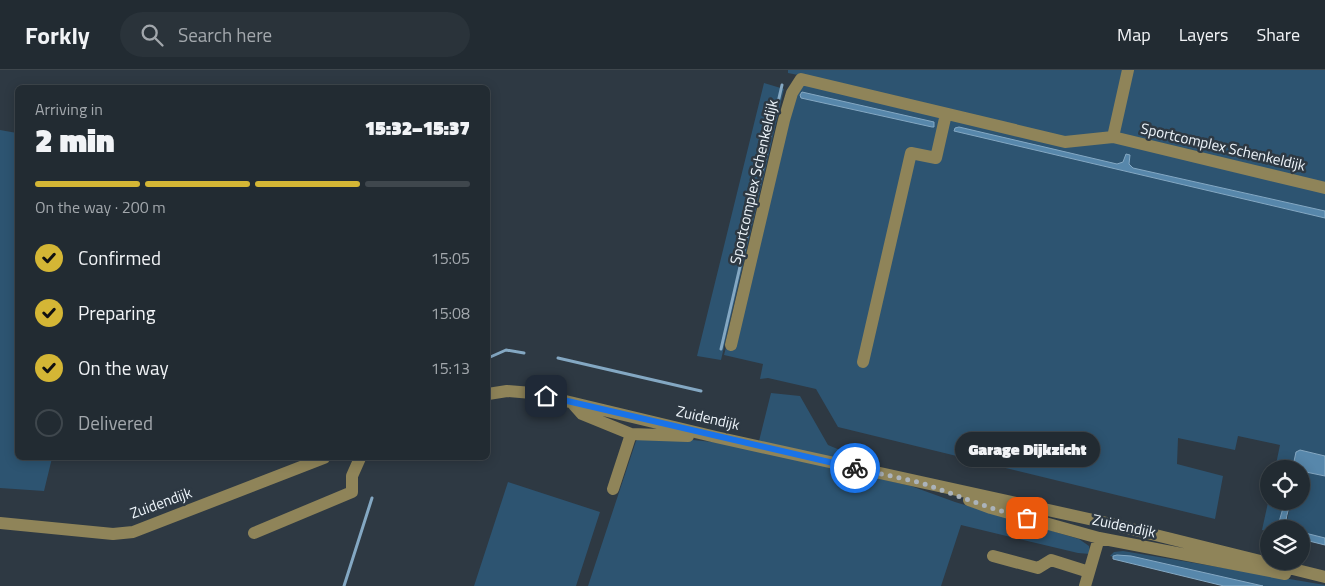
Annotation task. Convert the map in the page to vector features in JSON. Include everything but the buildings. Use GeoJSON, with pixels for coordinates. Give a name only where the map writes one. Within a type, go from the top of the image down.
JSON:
{"type":"FeatureCollection","features":[{"type":"Feature","properties":{"kind":"street"},"geometry":{"type":"LineString","coordinates":[[1113,137],[1128,70]]}},
{"type":"Feature","properties":{"kind":"street","name":"Sportcomplex Schenkeldijk"},"geometry":{"type":"LineString","coordinates":[[731,345],[784,120],[792,93],[801,80],[1065,142],[1113,137],[1325,188]]}},
{"type":"Feature","properties":{"kind":"street"},"geometry":{"type":"LineString","coordinates":[[863,362],[911,153],[936,158],[946,114]]}},
{"type":"Feature","properties":{"kind":"street","name":"Zuidendijk"},"geometry":{"type":"LineString","coordinates":[[490,394],[506,391],[532,393],[922,483],[1107,523],[1325,577]]}},
{"type":"Feature","properties":{"kind":"street"},"geometry":{"type":"LineString","coordinates":[[573,403],[582,414],[631,434],[716,436]]}},
{"type":"Feature","properties":{"kind":"street"},"geometry":{"type":"LineString","coordinates":[[613,488],[631,434]]}},
{"type":"Feature","properties":{"kind":"street","name":"Zuidendijk"},"geometry":{"type":"LineString","coordinates":[[0,523],[113,534],[133,532],[319,460]]}},
{"type":"Feature","properties":{"kind":"street"},"geometry":{"type":"LineString","coordinates":[[254,534],[352,492],[352,476],[359,460]]}},
{"type":"Feature","properties":{"kind":"street","name":"Zuidendijk"},"geometry":{"type":"LineString","coordinates":[[922,483],[991,508],[1100,538],[1264,571],[1325,577]]}},
{"type":"Feature","properties":{"kind":"street"},"geometry":{"type":"LineString","coordinates":[[1085,586],[1100,538]]}},
{"type":"Feature","properties":{"kind":"street"},"geometry":{"type":"LineString","coordinates":[[994,556],[1038,568],[1051,560],[1089,572]]}},
{"type":"Feature","properties":{"kind":"shaded area"},"geometry":{"type":"Polygon","coordinates":[[[788,70],[1325,70],[1325,456],[1300,450],[1296,452],[1294,460],[1277,460],[1280,445],[1238,436],[1235,450],[1178,438],[1177,464],[1223,476],[1215,519],[838,427],[816,389],[768,378],[760,379],[763,364],[724,355],[798,75],[788,73],[788,70]]]}},
{"type":"Feature","properties":{"kind":"shaded area"},"geometry":{"type":"Polygon","coordinates":[[[764,83],[784,89],[721,360],[697,356],[764,83]]]}},
{"type":"Feature","properties":{"kind":"shaded area"},"geometry":{"type":"Polygon","coordinates":[[[802,92],[934,122],[934,127],[801,98],[802,92]]]}},
{"type":"Feature","properties":{"kind":"shaded area"},"geometry":{"type":"Polygon","coordinates":[[[959,127],[1117,164],[1123,162],[1126,154],[1130,155],[1129,164],[1133,168],[1325,211],[1325,218],[954,131],[955,128],[959,127]]]}},
{"type":"Feature","properties":{"kind":"shaded area"},"geometry":{"type":"Polygon","coordinates":[[[0,130],[15,133],[15,460],[52,460],[44,491],[0,488],[0,130]]]}},
{"type":"Feature","properties":{"kind":"shaded area"},"geometry":{"type":"Polygon","coordinates":[[[771,393],[800,396],[828,445],[859,458],[862,464],[759,441],[771,393]]]}},
{"type":"Feature","properties":{"kind":"shaded area"},"geometry":{"type":"Polygon","coordinates":[[[642,435],[723,443],[911,486],[955,502],[1079,539],[1089,546],[1090,554],[1078,553],[961,525],[941,586],[588,586],[636,441],[642,435]]]}},
{"type":"Feature","properties":{"kind":"shaded area"},"geometry":{"type":"Polygon","coordinates":[[[1300,450],[1325,456],[1325,476],[1310,473],[1310,460],[1294,460],[1296,452],[1300,450]]]}},
{"type":"Feature","properties":{"kind":"shaded area"},"geometry":{"type":"Polygon","coordinates":[[[1310,473],[1325,476],[1325,538],[1310,534],[1310,520],[1287,520],[1289,510],[1310,510],[1310,473]]]}},
{"type":"Feature","properties":{"kind":"shaded area"},"geometry":{"type":"Polygon","coordinates":[[[508,482],[600,512],[576,586],[474,586],[508,482]]]}},
{"type":"Feature","properties":{"kind":"shaded area"},"geometry":{"type":"Polygon","coordinates":[[[1266,510],[1282,510],[1280,520],[1264,520],[1266,510]]]}},
{"type":"Feature","properties":{"kind":"shaded area"},"geometry":{"type":"Polygon","coordinates":[[[1282,510],[1288,510],[1286,520],[1280,520],[1282,510]]]}},
{"type":"Feature","properties":{"kind":"shaded area"},"geometry":{"type":"Polygon","coordinates":[[[1310,534],[1325,538],[1325,545],[1310,541],[1310,534]]]}},
{"type":"Feature","properties":{"kind":"shaded area"},"geometry":{"type":"Polygon","coordinates":[[[1123,551],[1325,586],[1263,586],[1110,556],[1114,552],[1123,551]]]}},
{"type":"Feature","properties":{"kind":"shaded area"},"geometry":{"type":"Polygon","coordinates":[[[1113,556],[1131,556],[1263,586],[1224,586],[1113,559],[1113,556]]]}},
{"type":"Feature","properties":{"kind":"waterway"},"geometry":{"type":"LineString","coordinates":[[721,349],[782,85]]}},
{"type":"Feature","properties":{"kind":"waterway"},"geometry":{"type":"LineString","coordinates":[[490,357],[506,350],[524,353]]}},
{"type":"Feature","properties":{"kind":"waterway"},"geometry":{"type":"LineString","coordinates":[[558,358],[701,391]]}},
{"type":"Feature","properties":{"kind":"waterway"},"geometry":{"type":"LineString","coordinates":[[344,586],[372,498]]}},
{"type":"Feature","properties":{"kind":"way so far"},"geometry":{"type":"LineString","coordinates":[[855,468],[922,483],[991,508],[1027,518]]}},
{"type":"Feature","properties":{"kind":"place","name":"Garage Dijkzicht"},"geometry":{"type":"Point","coordinates":[1027,518]}},
{"type":"Feature","properties":{"kind":"route"},"geometry":{"type":"LineString","coordinates":[[546,396],[642,420],[855,468]]}}]}
